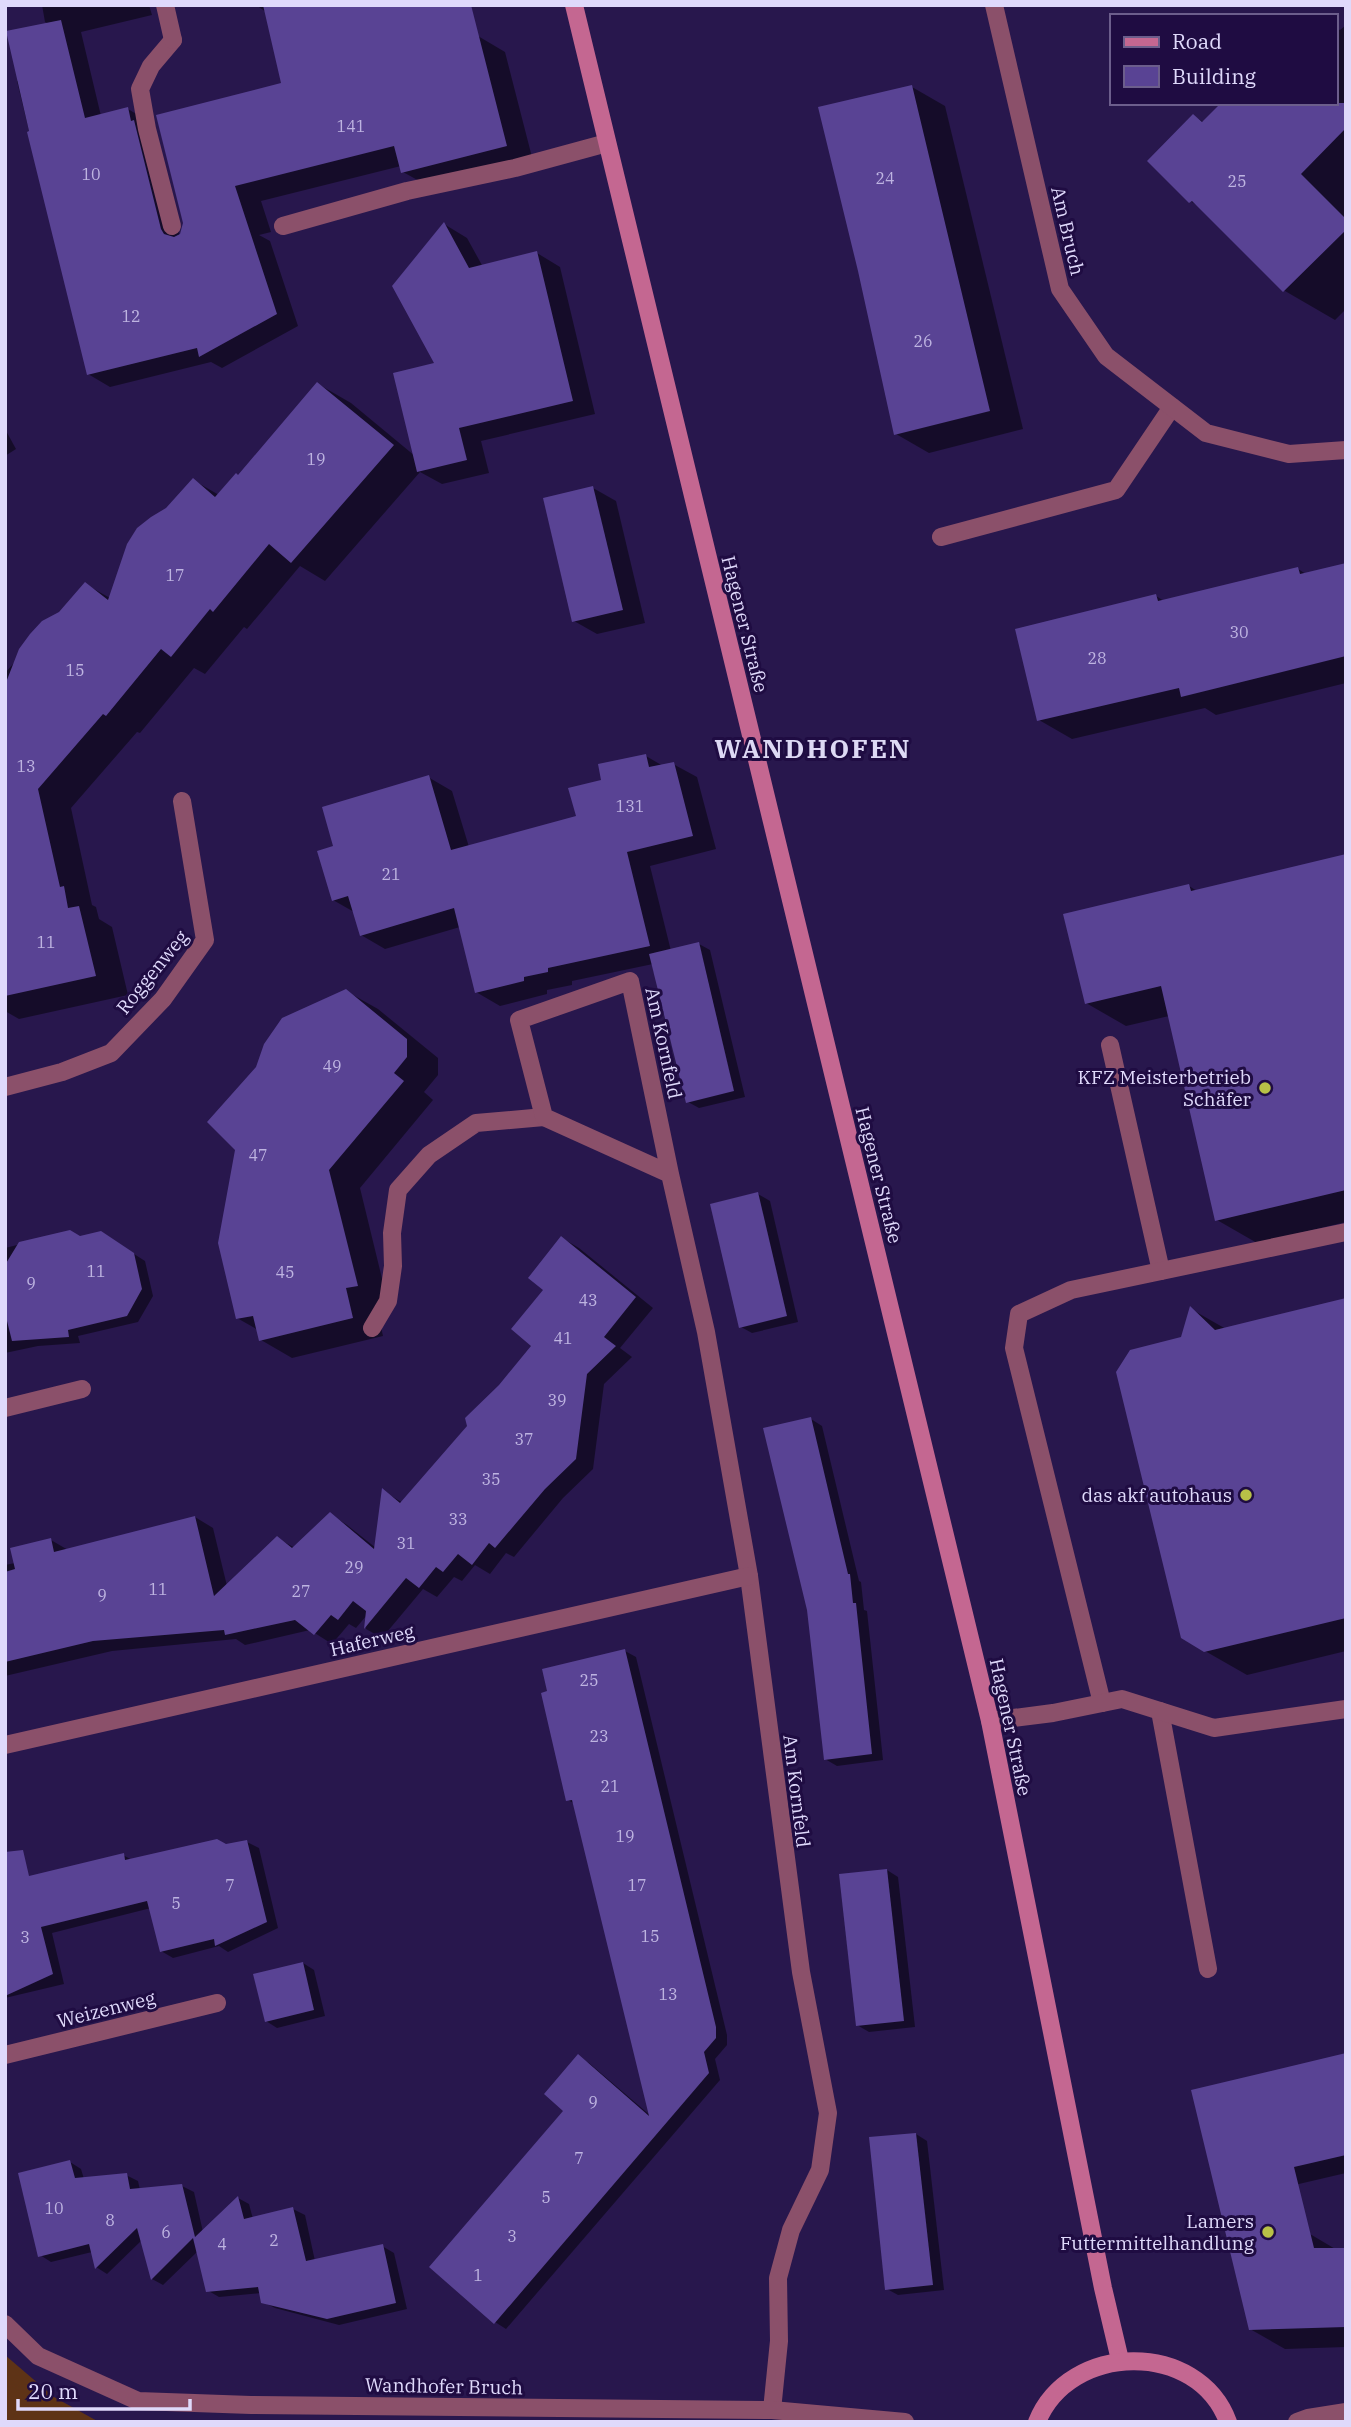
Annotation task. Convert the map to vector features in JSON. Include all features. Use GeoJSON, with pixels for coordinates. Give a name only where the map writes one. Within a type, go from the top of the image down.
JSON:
{"type":"FeatureCollection","features":[{"type":"Feature","properties":{"kind":"main road","name":"Hagener Straße"},"geometry":{"type":"LineString","coordinates":[[574,5],[990,1721],[1103,2288],[1120,2360]]}},
{"type":"Feature","properties":{"kind":"main road"},"geometry":{"type":"LineString","coordinates":[[1037,2422],[1042,2411],[1062,2386],[1089,2369],[1120,2360],[1152,2361],[1181,2371],[1207,2389],[1228,2422]]}},
{"type":"Feature","properties":{"kind":"street"},"geometry":{"type":"LineString","coordinates":[[165,5],[173,40],[151,66],[140,89],[147,129],[172,226]]}},
{"type":"Feature","properties":{"kind":"street","name":"Am Bruch"},"geometry":{"type":"LineString","coordinates":[[994,5],[1060,289],[1106,356],[1206,433],[1289,454],[1346,450]]}},
{"type":"Feature","properties":{"kind":"street"},"geometry":{"type":"LineString","coordinates":[[282,226],[407,191],[515,168],[607,143]]}},
{"type":"Feature","properties":{"kind":"street"},"geometry":{"type":"LineString","coordinates":[[941,537],[1116,490],[1172,407]]}},
{"type":"Feature","properties":{"kind":"street","name":"Roggenweg"},"geometry":{"type":"LineString","coordinates":[[5,1087],[62,1072],[111,1053],[163,999],[205,940],[182,801]]}},
{"type":"Feature","properties":{"kind":"street","name":"Am Kornfeld"},"geometry":{"type":"LineString","coordinates":[[544,1117],[519,1020],[630,981],[706,1332],[749,1576],[801,1972],[828,2113],[820,2170],[791,2230],[778,2278],[779,2340],[772,2410]]}},
{"type":"Feature","properties":{"kind":"street"},"geometry":{"type":"LineString","coordinates":[[1110,1045],[1161,1271]]}},
{"type":"Feature","properties":{"kind":"street"},"geometry":{"type":"LineString","coordinates":[[372,1328],[388,1301],[393,1266],[392,1233],[398,1190],[429,1155],[476,1122],[544,1117],[670,1174]]}},
{"type":"Feature","properties":{"kind":"street"},"geometry":{"type":"LineString","coordinates":[[1102,1703],[1014,1348],[1019,1314],[1071,1290],[1346,1232]]}},
{"type":"Feature","properties":{"kind":"street"},"geometry":{"type":"LineString","coordinates":[[5,1408],[82,1389]]}},
{"type":"Feature","properties":{"kind":"street","name":"Haferweg"},"geometry":{"type":"LineString","coordinates":[[5,1745],[749,1576]]}},
{"type":"Feature","properties":{"kind":"street"},"geometry":{"type":"LineString","coordinates":[[990,1721],[1122,1699],[1214,1728],[1346,1709]]}},
{"type":"Feature","properties":{"kind":"street"},"geometry":{"type":"LineString","coordinates":[[1160,1711],[1208,1969]]}},
{"type":"Feature","properties":{"kind":"street","name":"Weizenweg"},"geometry":{"type":"LineString","coordinates":[[5,2055],[217,2003]]}},
{"type":"Feature","properties":{"kind":"street","name":"Wandhofer Bruch"},"geometry":{"type":"LineString","coordinates":[[5,2325],[38,2356],[138,2401],[251,2405],[772,2410],[905,2422]]}},
{"type":"Feature","properties":{"kind":"street"},"geometry":{"type":"LineString","coordinates":[[1297,2422],[1346,2412]]}},
{"type":"Feature","properties":{"kind":"shaded area"},"geometry":{"type":"Polygon","coordinates":[[[5,2355],[54,2397],[99,2422],[5,2422],[5,2355]]]}},
{"type":"Feature","properties":{"kind":"building"},"geometry":{"type":"Polygon","coordinates":[[[263,5],[471,5],[507,146],[401,173],[394,146],[235,186],[277,314],[199,357],[197,348],[87,375],[27,132],[29,131],[6,31],[61,20],[85,118],[128,107],[131,121],[134,120],[161,229],[164,234],[174,237],[180,234],[183,223],[156,115],[281,83],[263,5]]]}},
{"type":"Feature","properties":{"kind":"building"},"geometry":{"type":"Polygon","coordinates":[[[912,85],[990,411],[894,435],[818,107],[912,85]]]}},
{"type":"Feature","properties":{"kind":"building"},"geometry":{"type":"Polygon","coordinates":[[[1346,103],[1346,128],[1301,174],[1346,219],[1346,230],[1283,292],[1192,201],[1189,203],[1147,161],[1193,114],[1202,122],[1219,105],[1346,103]]]}},
{"type":"Feature","properties":{"kind":"building"},"geometry":{"type":"Polygon","coordinates":[[[444,222],[469,268],[537,251],[573,401],[459,428],[467,460],[417,472],[393,373],[434,363],[392,286],[444,222]]]}},
{"type":"Feature","properties":{"kind":"building"},"geometry":{"type":"Polygon","coordinates":[[[317,382],[394,445],[291,563],[269,544],[213,612],[210,609],[171,657],[161,649],[106,716],[103,714],[38,789],[60,887],[64,886],[68,908],[79,906],[96,976],[5,996],[5,685],[19,649],[42,621],[59,612],[85,582],[108,600],[127,544],[137,528],[166,508],[193,478],[215,497],[236,473],[238,475],[317,382]]]}},
{"type":"Feature","properties":{"kind":"building"},"geometry":{"type":"Polygon","coordinates":[[[593,486],[623,610],[572,622],[543,498],[593,486]]]}},
{"type":"Feature","properties":{"kind":"building"},"geometry":{"type":"Polygon","coordinates":[[[1346,563],[1346,656],[1181,697],[1179,688],[1037,721],[1015,629],[1156,594],[1158,601],[1298,567],[1300,574],[1346,563]]]}},
{"type":"Feature","properties":{"kind":"building"},"geometry":{"type":"Polygon","coordinates":[[[646,754],[649,767],[674,762],[693,836],[627,852],[650,946],[548,968],[548,972],[524,977],[524,981],[475,993],[454,908],[360,936],[348,896],[332,901],[317,851],[333,846],[322,807],[429,775],[451,850],[576,816],[568,788],[601,780],[598,764],[646,754]]]}},
{"type":"Feature","properties":{"kind":"building","name":"KFZ Meisterbetrieb Schäfer"},"geometry":{"type":"Polygon","coordinates":[[[1346,854],[1346,1190],[1215,1221],[1161,986],[1085,1004],[1063,914],[1189,884],[1191,891],[1346,854]]]}},
{"type":"Feature","properties":{"kind":"building"},"geometry":{"type":"Polygon","coordinates":[[[699,942],[734,1091],[686,1103],[649,954],[699,942]]]}},
{"type":"Feature","properties":{"kind":"building"},"geometry":{"type":"Polygon","coordinates":[[[346,989],[407,1039],[407,1057],[394,1073],[404,1081],[329,1170],[358,1286],[346,1288],[353,1318],[259,1341],[253,1316],[236,1319],[218,1243],[235,1150],[207,1122],[256,1067],[264,1044],[282,1018],[346,989]]]}},
{"type":"Feature","properties":{"kind":"building"},"geometry":{"type":"Polygon","coordinates":[[[758,1192],[787,1316],[739,1328],[710,1204],[758,1192]]]}},
{"type":"Feature","properties":{"kind":"building"},"geometry":{"type":"Polygon","coordinates":[[[70,1230],[80,1236],[101,1231],[134,1253],[142,1289],[127,1316],[68,1330],[69,1337],[12,1341],[5,1313],[5,1265],[19,1242],[70,1230]]]}},
{"type":"Feature","properties":{"kind":"building"},"geometry":{"type":"Polygon","coordinates":[[[561,1236],[636,1297],[604,1337],[616,1346],[587,1374],[576,1459],[545,1489],[495,1548],[489,1543],[472,1565],[458,1554],[443,1572],[436,1567],[419,1588],[406,1578],[364,1629],[366,1611],[353,1601],[338,1620],[331,1615],[314,1635],[295,1620],[225,1635],[224,1630],[93,1641],[5,1662],[5,1572],[15,1569],[10,1548],[51,1538],[54,1552],[195,1516],[214,1596],[277,1536],[292,1548],[330,1512],[374,1549],[382,1488],[400,1503],[467,1426],[465,1418],[499,1385],[531,1346],[511,1329],[543,1290],[528,1278],[561,1236]]]}},
{"type":"Feature","properties":{"kind":"building","name":"das akf autohaus"},"geometry":{"type":"Polygon","coordinates":[[[1346,1298],[1346,1618],[1204,1652],[1181,1638],[1116,1372],[1130,1350],[1181,1337],[1190,1306],[1215,1330],[1346,1298]]]}},
{"type":"Feature","properties":{"kind":"building"},"geometry":{"type":"Polygon","coordinates":[[[811,1417],[850,1574],[853,1603],[856,1603],[872,1754],[824,1760],[807,1610],[763,1428],[811,1417]]]}},
{"type":"Feature","properties":{"kind":"building"},"geometry":{"type":"Polygon","coordinates":[[[625,1649],[716,2027],[716,2038],[704,2052],[709,2073],[494,2324],[429,2267],[563,2111],[544,2094],[578,2054],[649,2116],[572,1800],[566,1801],[541,1693],[547,1691],[542,1669],[625,1649]]]}},
{"type":"Feature","properties":{"kind":"building"},"geometry":{"type":"Polygon","coordinates":[[[217,1839],[226,1844],[247,1840],[267,1922],[215,1946],[214,1939],[160,1952],[147,1901],[41,1927],[53,1974],[5,1996],[5,1852],[23,1850],[29,1876],[124,1853],[125,1860],[217,1839]]]}},
{"type":"Feature","properties":{"kind":"building"},"geometry":{"type":"Polygon","coordinates":[[[887,1869],[904,2021],[856,2026],[839,1874],[887,1869]]]}},
{"type":"Feature","properties":{"kind":"building"},"geometry":{"type":"Polygon","coordinates":[[[303,1962],[314,2010],[265,2022],[253,1974],[303,1962]]]}},
{"type":"Feature","properties":{"kind":"building"},"geometry":{"type":"Polygon","coordinates":[[[1346,2053],[1346,2155],[1294,2167],[1314,2248],[1346,2248],[1346,2327],[1249,2330],[1191,2090],[1346,2053]]]}},
{"type":"Feature","properties":{"kind":"building"},"geometry":{"type":"Polygon","coordinates":[[[916,2133],[933,2285],[885,2290],[869,2137],[916,2133]]]}},
{"type":"Feature","properties":{"kind":"building"},"geometry":{"type":"Polygon","coordinates":[[[70,2160],[75,2178],[127,2173],[130,2189],[182,2184],[195,2237],[238,2196],[244,2219],[293,2207],[306,2261],[383,2244],[396,2303],[327,2319],[261,2303],[258,2287],[206,2292],[193,2238],[151,2280],[137,2228],[95,2269],[89,2244],[38,2257],[18,2173],[70,2160]]]}},
{"type":"Feature","properties":{"kind":"place","name":"KFZ Meisterbetrieb Schäfer"},"geometry":{"type":"Point","coordinates":[1265,1088]}},
{"type":"Feature","properties":{"kind":"place","name":"das akf autohaus"},"geometry":{"type":"Point","coordinates":[1246,1495]}},
{"type":"Feature","properties":{"kind":"place","name":"Lamers Futtermittelhandlung"},"geometry":{"type":"Point","coordinates":[1268,2232]}},
{"type":"Feature","properties":{"kind":"district","name":"WANDHOFEN"},"geometry":{"type":"Point","coordinates":[813,748]}}]}
